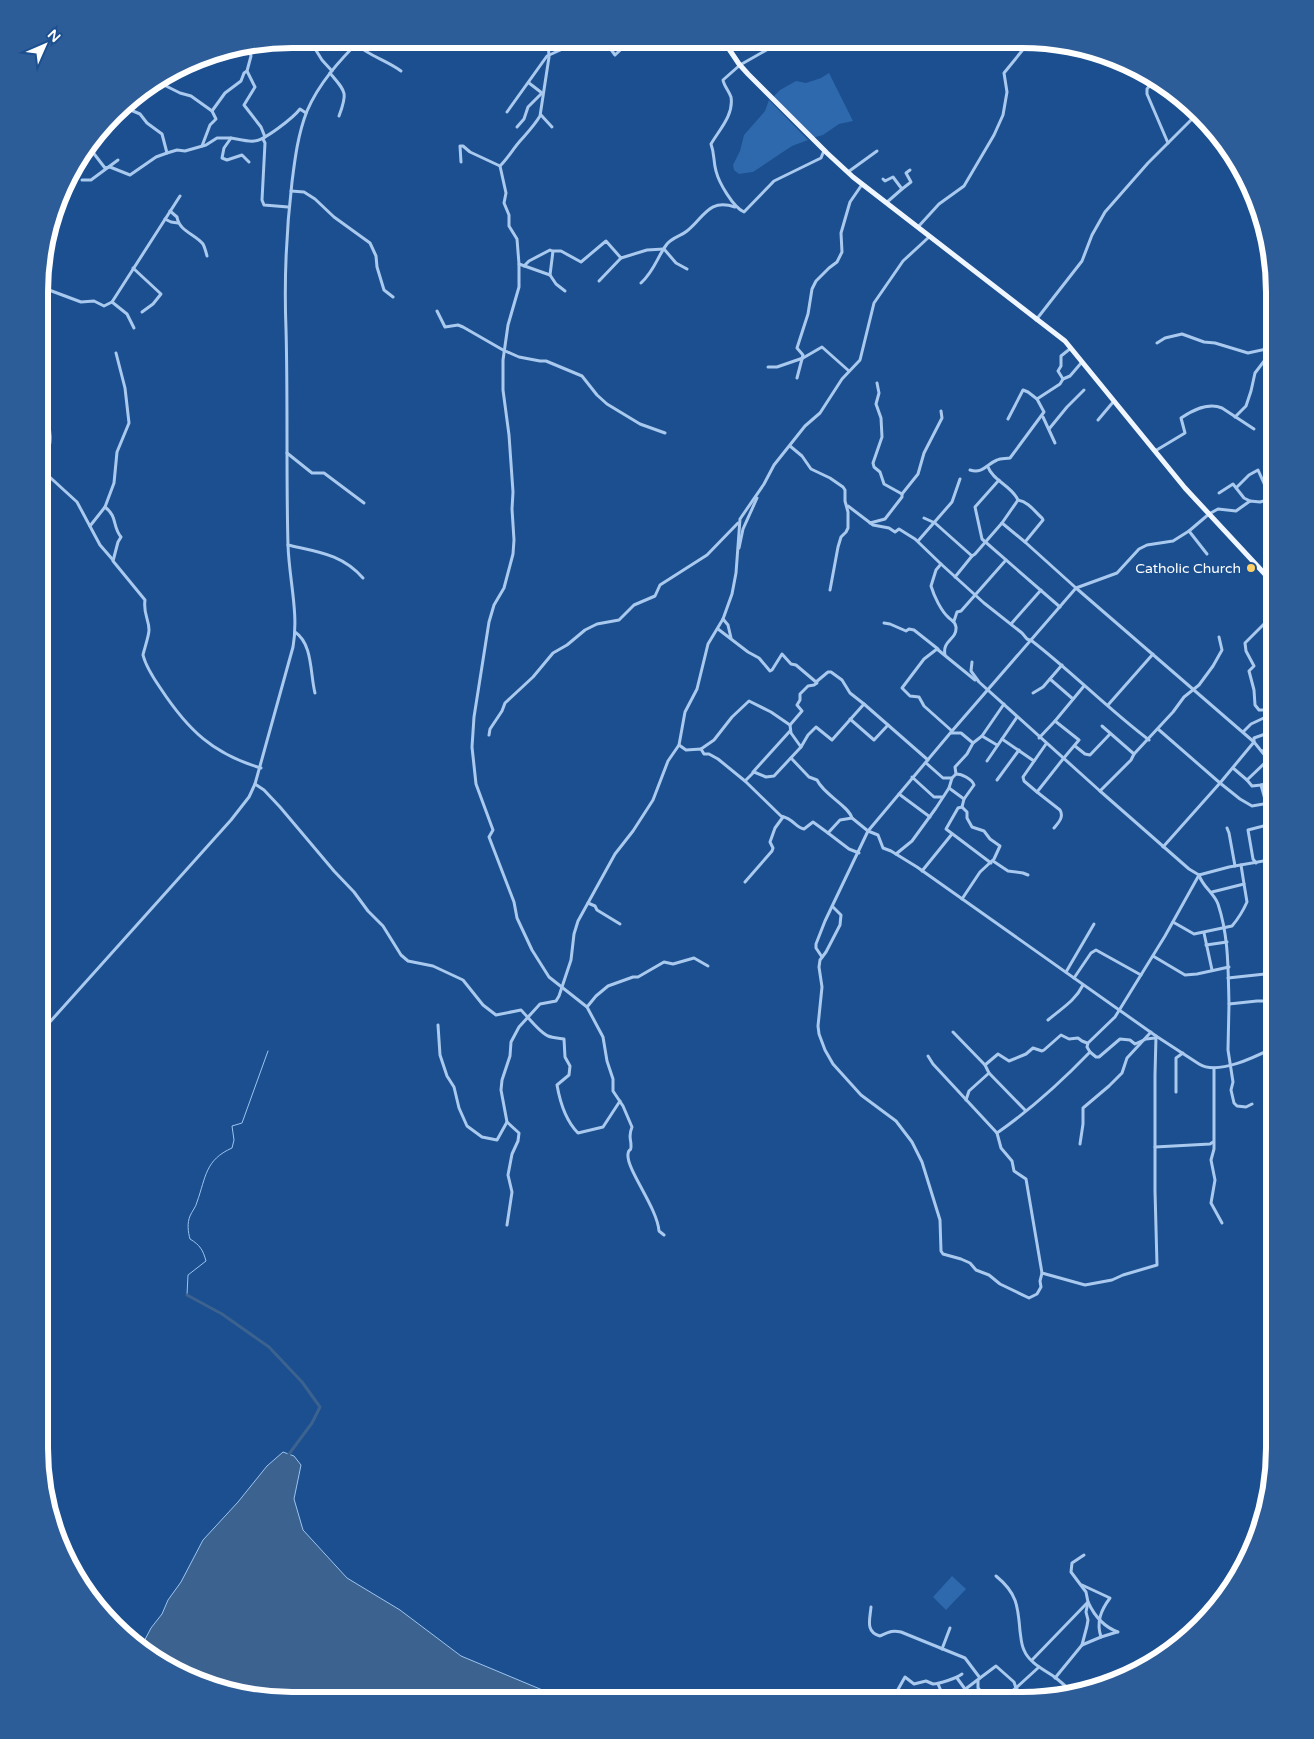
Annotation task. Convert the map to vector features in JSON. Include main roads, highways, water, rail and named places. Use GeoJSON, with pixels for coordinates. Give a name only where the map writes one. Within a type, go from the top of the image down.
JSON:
{"type":"FeatureCollection","features":[{"type":"Feature","properties":{"kind":"main road"},"geometry":{"type":"LineString","coordinates":[[727,48],[752,80],[812,140],[929,238]]}},
{"type":"Feature","properties":{"kind":"main road"},"geometry":{"type":"LineString","coordinates":[[812,140],[823,153],[861,186],[1036,319],[1071,350],[1154,451],[1266,575]]}},
{"type":"Feature","properties":{"kind":"waterway"},"geometry":{"type":"LineString","coordinates":[[187,1295],[188,1275],[206,1261],[201,1248],[190,1239],[189,1219],[211,1164],[216,1158],[232,1148],[234,1140],[232,1126],[242,1123],[268,1051]]}},
{"type":"Feature","properties":{"kind":"waterway"},"geometry":{"type":"LineString","coordinates":[[187,1295],[222,1314],[269,1347],[302,1382],[320,1407],[312,1423],[289,1454]]}},
{"type":"Feature","properties":{"kind":"place","name":"Catholic Church"},"geometry":{"type":"Point","coordinates":[1251,568]}}]}
